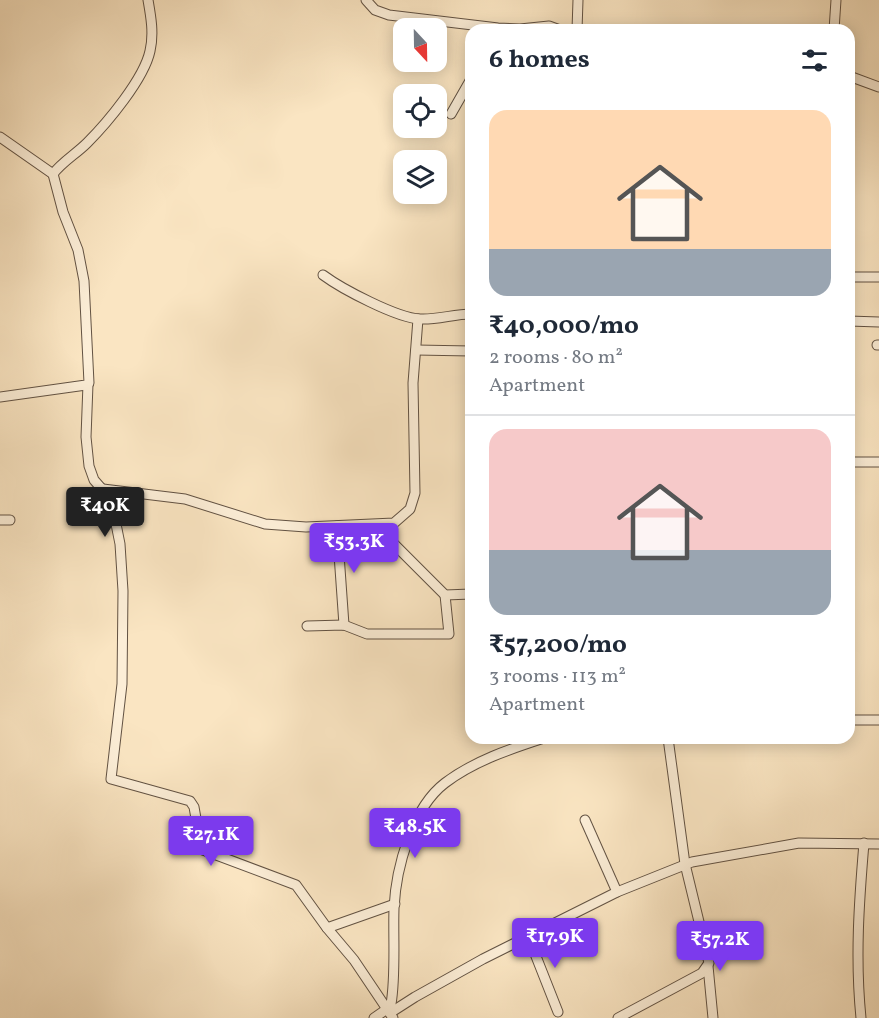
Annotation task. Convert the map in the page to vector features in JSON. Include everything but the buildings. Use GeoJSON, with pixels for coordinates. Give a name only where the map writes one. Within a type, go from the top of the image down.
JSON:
{"type":"FeatureCollection","features":[{"type":"Feature","properties":{"kind":"street"},"geometry":{"type":"LineString","coordinates":[[53,174],[109,119],[144,67],[151,39],[148,0]]}},
{"type":"Feature","properties":{"kind":"street"},"geometry":{"type":"LineString","coordinates":[[366,0],[375,10],[389,15],[465,25]]}},
{"type":"Feature","properties":{"kind":"street"},"geometry":{"type":"LineString","coordinates":[[577,24],[578,0]]}},
{"type":"Feature","properties":{"kind":"street"},"geometry":{"type":"LineString","coordinates":[[834,24],[836,0]]}},
{"type":"Feature","properties":{"kind":"street"},"geometry":{"type":"LineString","coordinates":[[855,78],[879,87]]}},
{"type":"Feature","properties":{"kind":"street"},"geometry":{"type":"LineString","coordinates":[[451,114],[465,90]]}},
{"type":"Feature","properties":{"kind":"street"},"geometry":{"type":"LineString","coordinates":[[0,137],[53,174],[63,212],[78,250],[84,281],[89,370],[86,450],[92,478],[110,499],[116,521],[123,591],[122,684],[111,779],[190,801],[194,807],[203,850],[296,885],[354,960],[390,1014]]}},
{"type":"Feature","properties":{"kind":"street"},"geometry":{"type":"LineString","coordinates":[[323,275],[344,289],[387,309],[418,319],[465,315]]}},
{"type":"Feature","properties":{"kind":"street"},"geometry":{"type":"LineString","coordinates":[[855,277],[879,277]]}},
{"type":"Feature","properties":{"kind":"street"},"geometry":{"type":"LineString","coordinates":[[103,489],[185,499],[264,524],[306,527],[394,523],[405,515],[413,503],[415,493],[413,382],[418,319]]}},
{"type":"Feature","properties":{"kind":"street"},"geometry":{"type":"LineString","coordinates":[[855,321],[879,322]]}},
{"type":"Feature","properties":{"kind":"street"},"geometry":{"type":"LineString","coordinates":[[416,350],[465,351]]}},
{"type":"Feature","properties":{"kind":"street"},"geometry":{"type":"LineString","coordinates":[[0,397],[88,384]]}},
{"type":"Feature","properties":{"kind":"street"},"geometry":{"type":"LineString","coordinates":[[855,462],[879,462]]}},
{"type":"Feature","properties":{"kind":"street"},"geometry":{"type":"LineString","coordinates":[[307,626],[344,625],[367,634],[449,634],[445,595],[375,525]]}},
{"type":"Feature","properties":{"kind":"street"},"geometry":{"type":"LineString","coordinates":[[337,526],[344,625]]}},
{"type":"Feature","properties":{"kind":"street"},"geometry":{"type":"LineString","coordinates":[[445,595],[465,594]]}},
{"type":"Feature","properties":{"kind":"street"},"geometry":{"type":"LineString","coordinates":[[855,720],[879,720]]}},
{"type":"Feature","properties":{"kind":"street"},"geometry":{"type":"LineString","coordinates":[[390,1014],[395,904],[400,865],[408,838],[420,814],[435,792],[444,784],[476,764],[528,744]]}},
{"type":"Feature","properties":{"kind":"street"},"geometry":{"type":"LineString","coordinates":[[669,744],[685,864],[708,959],[713,1018]]}},
{"type":"Feature","properties":{"kind":"street"},"geometry":{"type":"LineString","coordinates":[[585,820],[617,892]]}},
{"type":"Feature","properties":{"kind":"street"},"geometry":{"type":"LineString","coordinates":[[861,1018],[857,950],[864,843]]}},
{"type":"Feature","properties":{"kind":"street"},"geometry":{"type":"LineString","coordinates":[[374,1018],[390,1014],[483,958],[617,892],[685,864],[712,857],[792,844],[879,844]]}},
{"type":"Feature","properties":{"kind":"street"},"geometry":{"type":"LineString","coordinates":[[327,928],[395,904]]}},
{"type":"Feature","properties":{"kind":"street"},"geometry":{"type":"LineString","coordinates":[[528,936],[558,1012]]}},
{"type":"Feature","properties":{"kind":"street"},"geometry":{"type":"LineString","coordinates":[[618,1018],[702,973],[708,966]]}}]}
